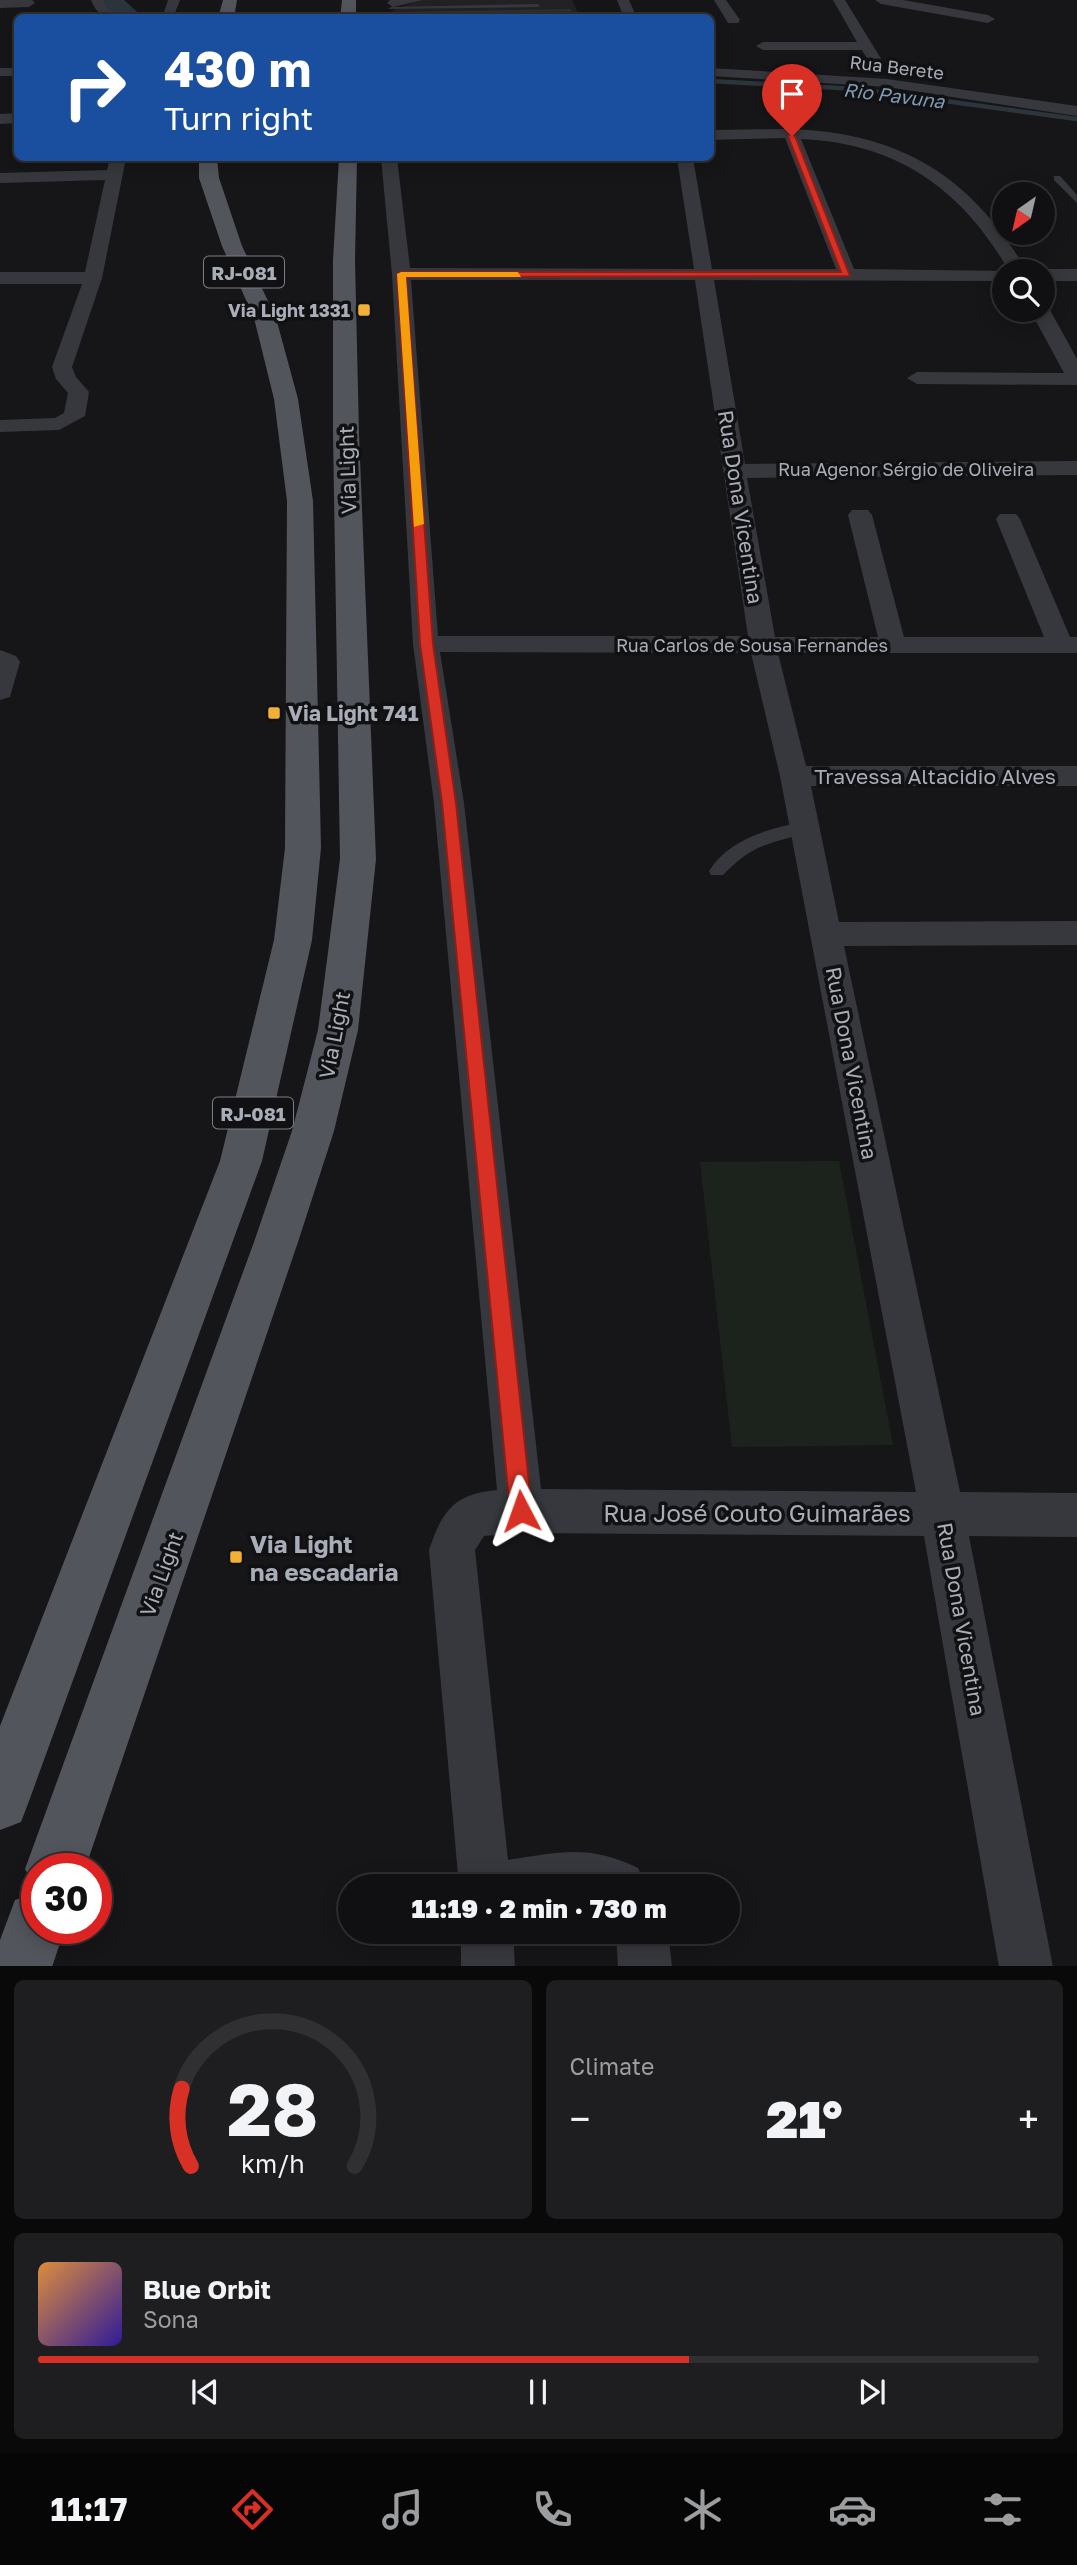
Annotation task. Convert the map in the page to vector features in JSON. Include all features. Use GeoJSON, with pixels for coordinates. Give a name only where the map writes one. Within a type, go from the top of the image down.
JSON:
{"type":"FeatureCollection","features":[{"type":"Feature","properties":{"kind":"main road","name":"RJ-081"},"geometry":{"type":"LineString","coordinates":[[0,1801],[241,1161],[271,1044],[293,940],[303,848],[300,501],[286,399],[265,318],[232,246],[209,178],[208,161]]}},
{"type":"Feature","properties":{"kind":"main road","name":"Via Light"},"geometry":{"type":"LineString","coordinates":[[61,1853],[272,1254],[313,1131],[338,1030],[358,859],[346,434],[344,260],[348,161]]}},
{"type":"Feature","properties":{"kind":"main road"},"geometry":{"type":"LineString","coordinates":[[21,1966],[29,1944]]}},
{"type":"Feature","properties":{"kind":"street"},"geometry":{"type":"LineString","coordinates":[[97,0],[101,9],[108,14]]}},
{"type":"Feature","properties":{"kind":"street"},"geometry":{"type":"LineString","coordinates":[[392,7],[417,0]]}},
{"type":"Feature","properties":{"kind":"street"},"geometry":{"type":"LineString","coordinates":[[719,0],[733,20]]}},
{"type":"Feature","properties":{"kind":"street"},"geometry":{"type":"LineString","coordinates":[[839,0],[887,83]]}},
{"type":"Feature","properties":{"kind":"street"},"geometry":{"type":"LineString","coordinates":[[881,0],[988,19]]}},
{"type":"Feature","properties":{"kind":"street"},"geometry":{"type":"LineString","coordinates":[[0,4],[29,4]]}},
{"type":"Feature","properties":{"kind":"street"},"geometry":{"type":"LineString","coordinates":[[763,46],[867,46]]}},
{"type":"Feature","properties":{"kind":"street","name":"Rua Berete"},"geometry":{"type":"LineString","coordinates":[[714,72],[887,83],[1077,111]]}},
{"type":"Feature","properties":{"kind":"street","name":"Rua Berete"},"geometry":{"type":"LineString","coordinates":[[714,84],[885,94],[1077,122]]}},
{"type":"Feature","properties":{"kind":"street"},"geometry":{"type":"LineString","coordinates":[[714,135],[847,139],[887,150],[924,168],[972,203],[1003,241],[1012,259]]}},
{"type":"Feature","properties":{"kind":"street"},"geometry":{"type":"LineString","coordinates":[[792,136],[847,274]]}},
{"type":"Feature","properties":{"kind":"street"},"geometry":{"type":"LineString","coordinates":[[389,161],[401,274],[426,644],[449,803],[521,1511]]}},
{"type":"Feature","properties":{"kind":"street","name":"Rua Dona Vicentina"},"geometry":{"type":"LineString","coordinates":[[686,161],[763,646],[794,776],[942,1513],[1026,1966]]}},
{"type":"Feature","properties":{"kind":"street"},"geometry":{"type":"LineString","coordinates":[[0,178],[115,166],[93,278],[62,367],[66,379],[79,392],[74,416],[53,425],[0,426]]}},
{"type":"Feature","properties":{"kind":"street"},"geometry":{"type":"LineString","coordinates":[[401,274],[992,275]]}},
{"type":"Feature","properties":{"kind":"street"},"geometry":{"type":"LineString","coordinates":[[1055,275],[1077,275]]}},
{"type":"Feature","properties":{"kind":"street"},"geometry":{"type":"LineString","coordinates":[[0,278],[93,278]]}},
{"type":"Feature","properties":{"kind":"street"},"geometry":{"type":"LineString","coordinates":[[918,378],[1077,378],[1047,322]]}},
{"type":"Feature","properties":{"kind":"street","name":"Rua Agenor Sérgio de Oliveira"},"geometry":{"type":"LineString","coordinates":[[735,471],[1077,468]]}},
{"type":"Feature","properties":{"kind":"street"},"geometry":{"type":"LineString","coordinates":[[860,515],[893,645]]}},
{"type":"Feature","properties":{"kind":"street"},"geometry":{"type":"LineString","coordinates":[[1008,519],[1068,645]]}},
{"type":"Feature","properties":{"kind":"street","name":"Rua Carlos de Sousa Fernandes"},"geometry":{"type":"LineString","coordinates":[[426,644],[1068,645]]}},
{"type":"Feature","properties":{"kind":"street","name":"Travessa Altacidio Alves"},"geometry":{"type":"LineString","coordinates":[[794,776],[1077,776]]}},
{"type":"Feature","properties":{"kind":"street"},"geometry":{"type":"LineString","coordinates":[[826,934],[1077,933]]}},
{"type":"Feature","properties":{"kind":"street","name":"Rua José Couto Guimarães"},"geometry":{"type":"LineString","coordinates":[[484,1874],[452,1550],[456,1533],[471,1517],[478,1514],[521,1511],[1077,1516]]}},
{"type":"Feature","properties":{"kind":"street"},"geometry":{"type":"LineString","coordinates":[[487,1944],[488,1966]]}},
{"type":"Feature","properties":{"kind":"street"},"geometry":{"type":"LineString","coordinates":[[643,1944],[645,1966]]}},
{"type":"Feature","properties":{"kind":"lane"},"geometry":{"type":"LineString","coordinates":[[392,7],[488,3],[538,6]]}},
{"type":"Feature","properties":{"kind":"lane"},"geometry":{"type":"LineString","coordinates":[[1057,178],[1077,200]]}},
{"type":"Feature","properties":{"kind":"lane"},"geometry":{"type":"LineString","coordinates":[[717,871],[733,853],[752,840],[772,832],[804,828]]}},
{"type":"Feature","properties":{"kind":"shaded area"},"geometry":{"type":"Polygon","coordinates":[[[420,0],[572,0],[579,14],[393,14],[393,10],[420,0]]]}},
{"type":"Feature","properties":{"kind":"shaded area"},"geometry":{"type":"Polygon","coordinates":[[[839,1161],[893,1445],[732,1447],[700,1162],[839,1161]]]}},
{"type":"Feature","properties":{"kind":"building"},"geometry":{"type":"Polygon","coordinates":[[[570,10],[572,14],[395,14],[570,10]]]}},
{"type":"Feature","properties":{"kind":"waterway","name":"Rio Pavuna"},"geometry":{"type":"LineString","coordinates":[[110,0],[128,14]]}},
{"type":"Feature","properties":{"kind":"waterway","name":"Rio Pavuna"},"geometry":{"type":"LineString","coordinates":[[714,81],[857,89],[1077,119]]}},
{"type":"Feature","properties":{"kind":"slow traffic"},"geometry":{"type":"LineString","coordinates":[[418,524],[401,274],[518,275]]}},
{"type":"Feature","properties":{"kind":"place","name":"Via Light 1331"},"geometry":{"type":"Point","coordinates":[364,310]}},
{"type":"Feature","properties":{"kind":"place","name":"Via Light 741"},"geometry":{"type":"Point","coordinates":[274,713]}},
{"type":"Feature","properties":{"kind":"place","name":"Via Light na escadaria"},"geometry":{"type":"Point","coordinates":[236,1557]}},
{"type":"Feature","properties":{"kind":"route"},"geometry":{"type":"LineString","coordinates":[[521,1511],[449,803],[426,644],[401,274],[847,274],[792,136]]}}]}
